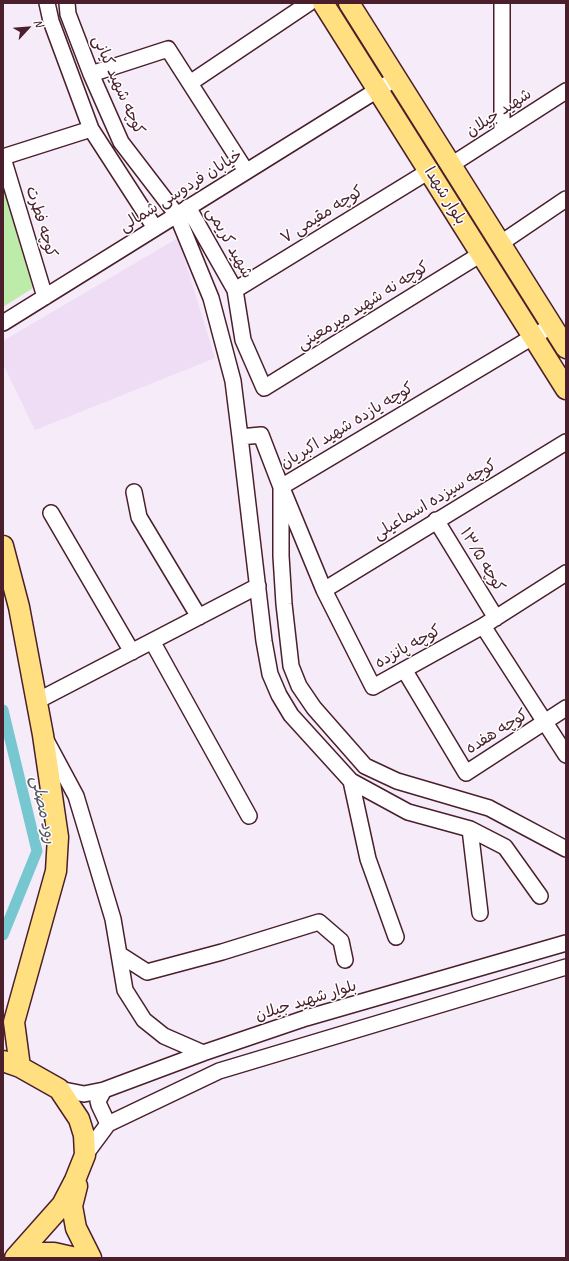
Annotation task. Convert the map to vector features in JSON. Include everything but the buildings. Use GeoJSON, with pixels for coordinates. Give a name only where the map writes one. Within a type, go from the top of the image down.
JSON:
{"type":"FeatureCollection","features":[{"type":"Feature","properties":{"kind":"main road","name":"بلوار شهدا"},"geometry":{"type":"LineString","coordinates":[[323,3],[566,389]]}},
{"type":"Feature","properties":{"kind":"main road","name":"بلوار شهدا"},"geometry":{"type":"LineString","coordinates":[[349,3],[395,79],[566,348]]}},
{"type":"Feature","properties":{"kind":"main road"},"geometry":{"type":"LineString","coordinates":[[3,546],[19,607],[37,701],[58,837],[56,871],[14,1022],[12,1064],[59,1089],[79,1119],[84,1135],[85,1155],[72,1206],[76,1228],[91,1258]]}},
{"type":"Feature","properties":{"kind":"main road"},"geometry":{"type":"LineString","coordinates":[[15,1258],[62,1205],[75,1180],[85,1155]]}},
{"type":"Feature","properties":{"kind":"main road"},"geometry":{"type":"LineString","coordinates":[[19,1258],[34,1253],[54,1253],[76,1258]]}},
{"type":"Feature","properties":{"kind":"street"},"geometry":{"type":"LineString","coordinates":[[47,3],[51,21],[91,129],[103,150],[155,228]]}},
{"type":"Feature","properties":{"kind":"street","name":"کوچه شهید کیانی"},"geometry":{"type":"LineString","coordinates":[[67,3],[68,14],[91,74],[121,142],[183,211]]}},
{"type":"Feature","properties":{"kind":"street"},"geometry":{"type":"LineString","coordinates":[[190,83],[309,3]]}},
{"type":"Feature","properties":{"kind":"street"},"geometry":{"type":"LineString","coordinates":[[502,3],[502,131]]}},
{"type":"Feature","properties":{"kind":"street"},"geometry":{"type":"LineString","coordinates":[[91,74],[168,49],[246,171]]}},
{"type":"Feature","properties":{"kind":"street","name":"خیابان فردوسی شمالی"},"geometry":{"type":"LineString","coordinates":[[3,323],[395,79]]}},
{"type":"Feature","properties":{"kind":"street","name":"شهید جیلان"},"geometry":{"type":"LineString","coordinates":[[450,165],[566,91]]}},
{"type":"Feature","properties":{"kind":"street"},"geometry":{"type":"LineString","coordinates":[[3,157],[91,129]]}},
{"type":"Feature","properties":{"kind":"street","name":"کوچه فطرت"},"geometry":{"type":"LineString","coordinates":[[3,157],[45,297]]}},
{"type":"Feature","properties":{"kind":"street","name":"کوچه مقیمی ۷"},"geometry":{"type":"LineString","coordinates":[[235,290],[429,170]]}},
{"type":"Feature","properties":{"kind":"street"},"geometry":{"type":"LineString","coordinates":[[500,243],[566,199]]}},
{"type":"Feature","properties":{"kind":"street"},"geometry":{"type":"LineString","coordinates":[[183,211],[211,298],[233,381],[264,641],[270,674],[279,695],[291,715],[351,781],[408,812],[470,829],[505,847],[540,896]]}},
{"type":"Feature","properties":{"kind":"street","name":"شهید کریمی"},"geometry":{"type":"LineString","coordinates":[[183,211],[235,290],[243,340],[264,388]]}},
{"type":"Feature","properties":{"kind":"street","name":"کوچه نه شهید میرمعینی"},"geometry":{"type":"LineString","coordinates":[[264,388],[481,254]]}},
{"type":"Feature","properties":{"kind":"street","name":"کوچه یازده شهید اکبریان"},"geometry":{"type":"LineString","coordinates":[[240,437],[261,435],[281,487],[551,326]]}},
{"type":"Feature","properties":{"kind":"street","name":"کوچه سیزده اسماعیلی"},"geometry":{"type":"LineString","coordinates":[[324,590],[436,520],[566,442]]}},
{"type":"Feature","properties":{"kind":"street"},"geometry":{"type":"LineString","coordinates":[[281,487],[282,562],[291,666],[299,686],[314,708],[365,766],[396,781],[489,808],[566,849]]}},
{"type":"Feature","properties":{"kind":"street","name":"کوچه پانزده"},"geometry":{"type":"LineString","coordinates":[[281,487],[324,590],[372,687],[405,671],[483,626],[566,573]]}},
{"type":"Feature","properties":{"kind":"street"},"geometry":{"type":"LineString","coordinates":[[134,492],[139,517],[199,617]]}},
{"type":"Feature","properties":{"kind":"street"},"geometry":{"type":"LineString","coordinates":[[52,513],[132,652]]}},
{"type":"Feature","properties":{"kind":"street","name":"کوچه ۱۳/۵"},"geometry":{"type":"LineString","coordinates":[[436,520],[496,618]]}},
{"type":"Feature","properties":{"kind":"street"},"geometry":{"type":"LineString","coordinates":[[37,701],[258,586]]}},
{"type":"Feature","properties":{"kind":"street"},"geometry":{"type":"LineString","coordinates":[[483,626],[566,755]]}},
{"type":"Feature","properties":{"kind":"street"},"geometry":{"type":"LineString","coordinates":[[152,641],[249,816]]}},
{"type":"Feature","properties":{"kind":"street","name":"کوچه هفده"},"geometry":{"type":"LineString","coordinates":[[405,671],[466,772],[566,708]]}},
{"type":"Feature","properties":{"kind":"street"},"geometry":{"type":"LineString","coordinates":[[43,735],[76,796],[113,919],[125,990],[144,1020],[164,1036],[203,1052]]}},
{"type":"Feature","properties":{"kind":"street"},"geometry":{"type":"LineString","coordinates":[[351,781],[368,859],[396,937]]}},
{"type":"Feature","properties":{"kind":"street"},"geometry":{"type":"LineString","coordinates":[[470,829],[480,912]]}},
{"type":"Feature","properties":{"kind":"street"},"geometry":{"type":"LineString","coordinates":[[119,954],[147,972],[222,952],[320,922],[341,942],[345,960]]}},
{"type":"Feature","properties":{"kind":"street","name":"بلوار شهید جیلان"},"geometry":{"type":"LineString","coordinates":[[59,1089],[84,1094],[104,1090],[203,1052],[306,1018],[566,943]]}},
{"type":"Feature","properties":{"kind":"street"},"geometry":{"type":"LineString","coordinates":[[85,1155],[108,1124],[219,1071],[566,967]]}},
{"type":"Feature","properties":{"kind":"street"},"geometry":{"type":"LineString","coordinates":[[104,1090],[98,1101],[108,1124]]}},
{"type":"Feature","properties":{"kind":"shaded area"},"geometry":{"type":"Polygon","coordinates":[[[178,238],[215,358],[35,430],[3,364],[3,341],[178,238]]]}},
{"type":"Feature","properties":{"kind":"green space"},"geometry":{"type":"Polygon","coordinates":[[[3,185],[33,288],[3,307],[3,185]]]}},
{"type":"Feature","properties":{"kind":"waterway","name":"رود مصلی"},"geometry":{"type":"LineString","coordinates":[[3,710],[37,851],[3,935]]}}]}
